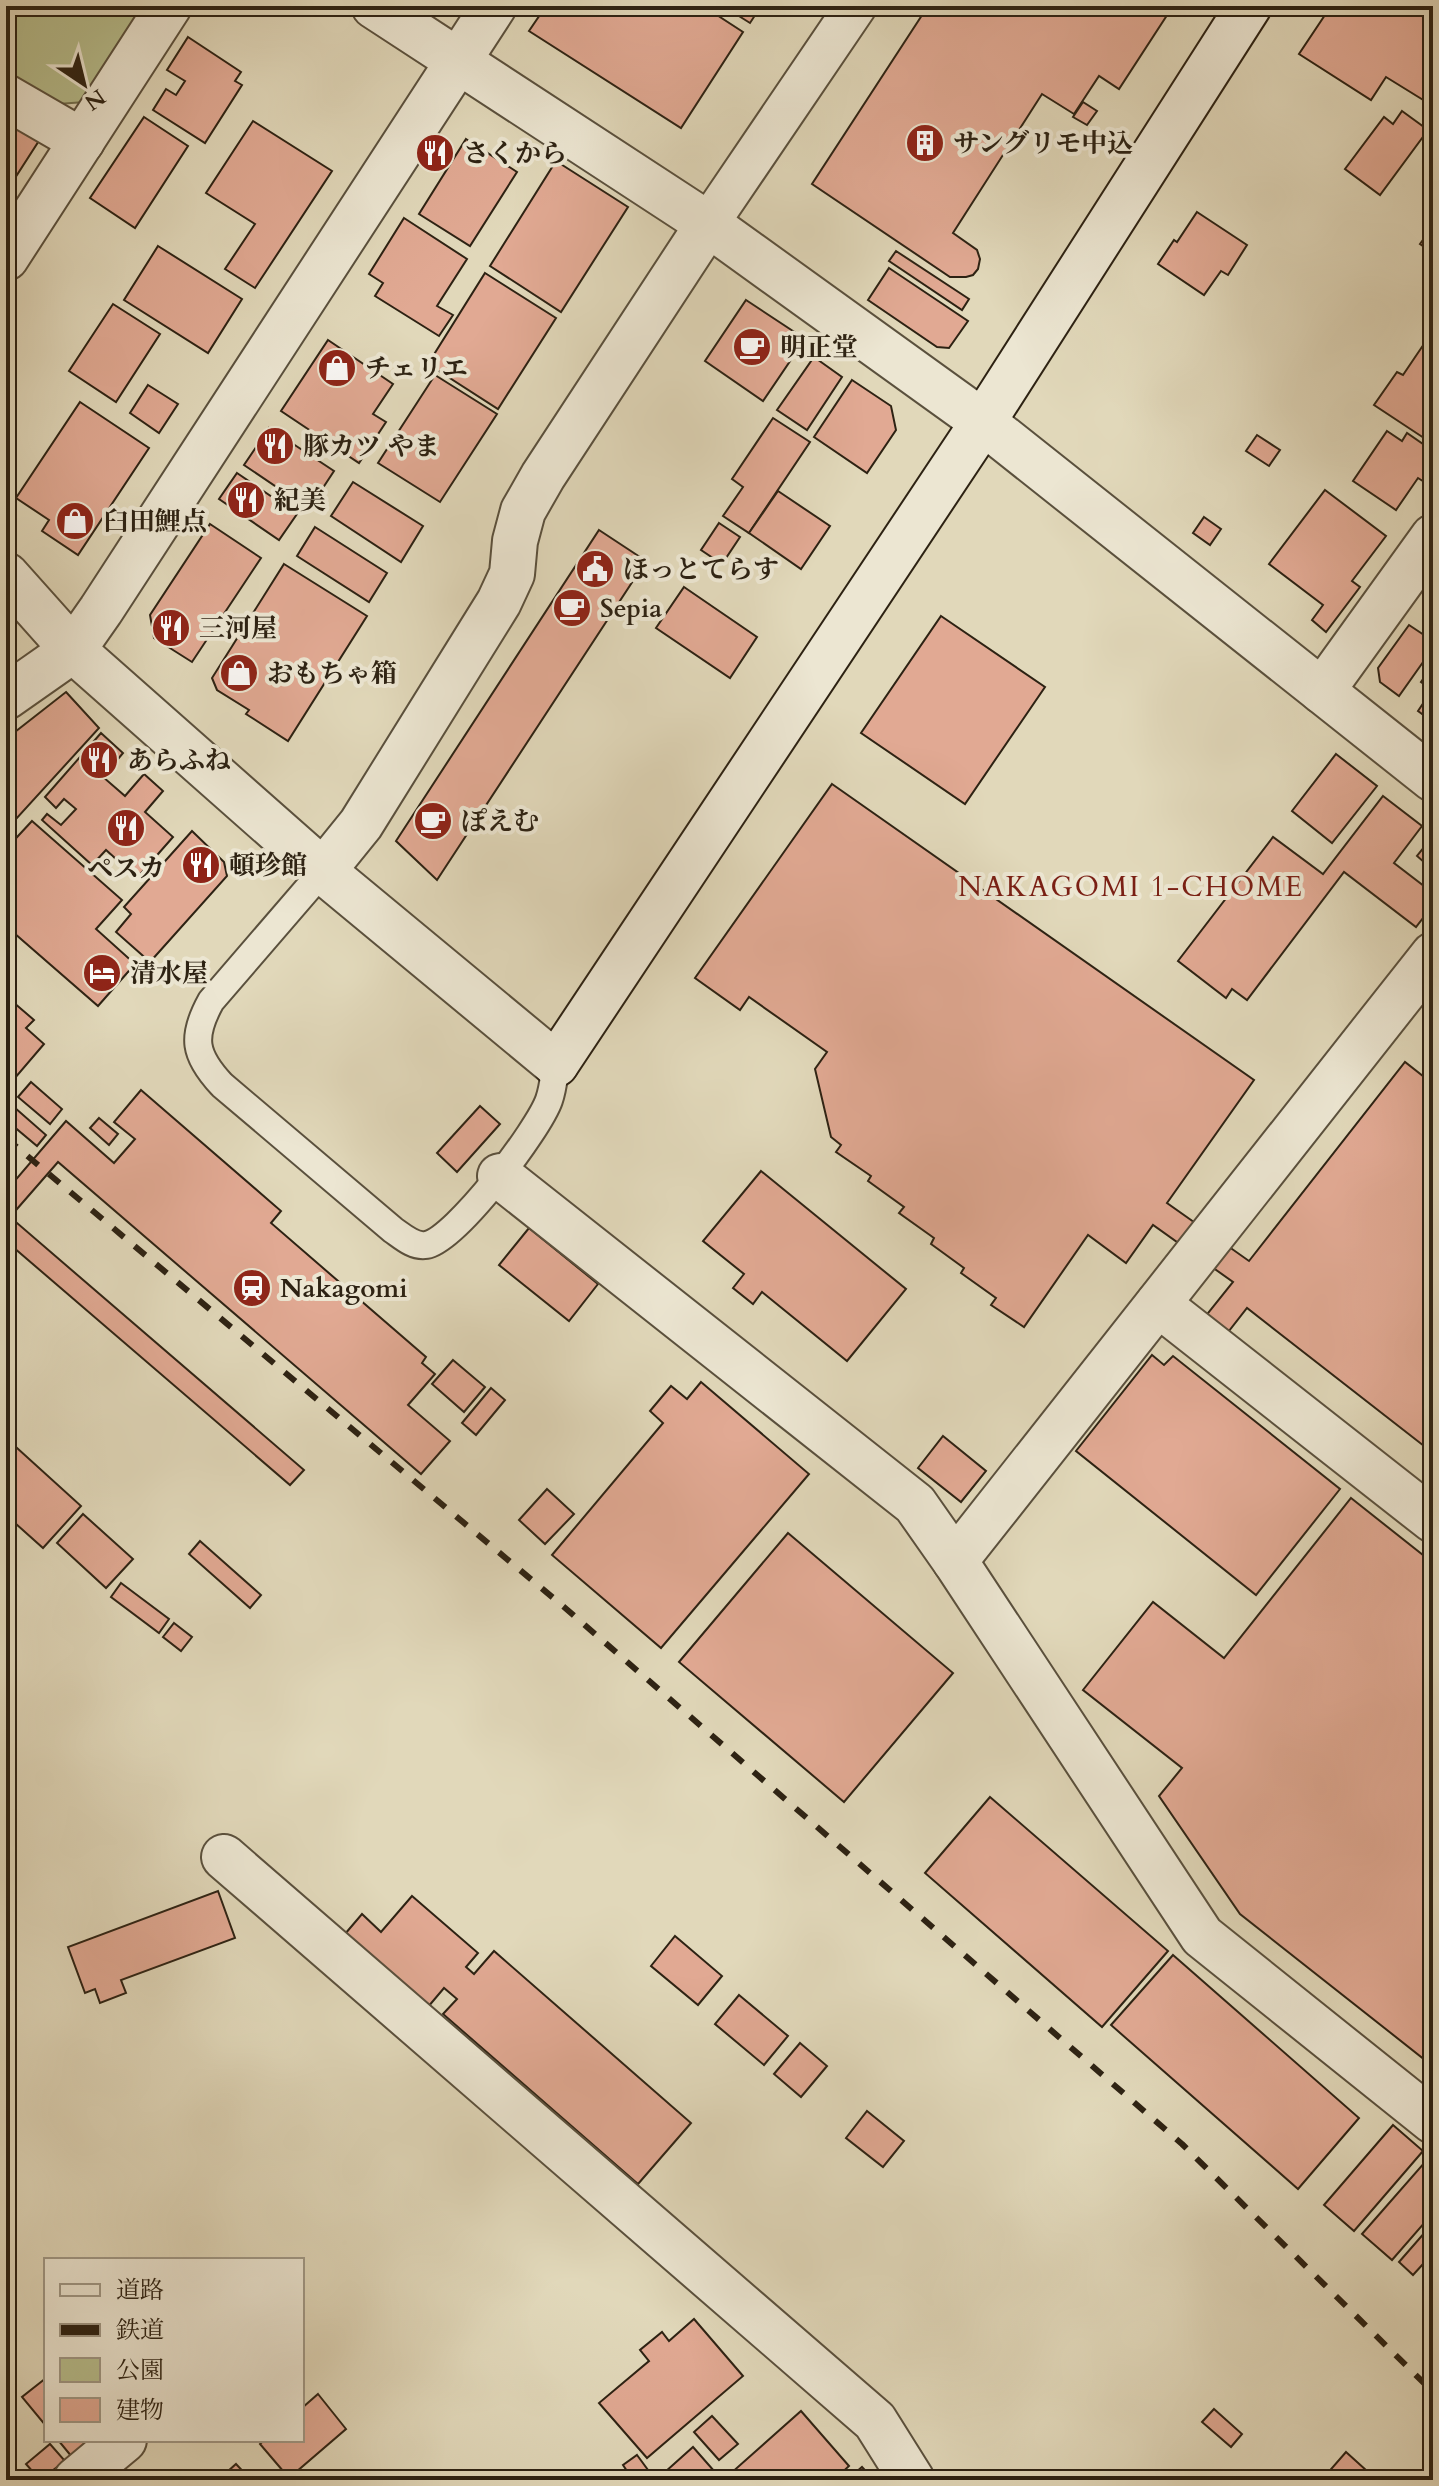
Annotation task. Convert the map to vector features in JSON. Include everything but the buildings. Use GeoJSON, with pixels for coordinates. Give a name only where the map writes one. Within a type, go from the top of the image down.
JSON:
{"type":"FeatureCollection","features":[{"type":"Feature","properties":{"kind":"street"},"geometry":{"type":"LineString","coordinates":[[6,258],[169,6]]}},
{"type":"Feature","properties":{"kind":"street"},"geometry":{"type":"LineString","coordinates":[[374,6],[708,224],[983,422],[1433,779]]}},
{"type":"Feature","properties":{"kind":"street"},"geometry":{"type":"LineString","coordinates":[[6,697],[73,650],[494,6]]}},
{"type":"Feature","properties":{"kind":"street"},"geometry":{"type":"LineString","coordinates":[[323,871],[361,824],[499,602],[512,574],[515,541],[523,511],[543,476],[856,6]]}},
{"type":"Feature","properties":{"kind":"street"},"geometry":{"type":"LineString","coordinates":[[6,575],[73,650],[323,871],[556,1064],[983,422],[1249,6]]}},
{"type":"Feature","properties":{"kind":"street"},"geometry":{"type":"LineString","coordinates":[[6,97],[82,141]]}},
{"type":"Feature","properties":{"kind":"street"},"geometry":{"type":"LineString","coordinates":[[1322,691],[1433,537]]}},
{"type":"Feature","properties":{"kind":"street"},"geometry":{"type":"LineString","coordinates":[[955,1561],[1433,955]]}},
{"type":"Feature","properties":{"kind":"street"},"geometry":{"type":"LineString","coordinates":[[500,1176],[915,1504],[1202,1936],[1430,2114]]}},
{"type":"Feature","properties":{"kind":"street"},"geometry":{"type":"LineString","coordinates":[[1158,1304],[1433,1520]]}},
{"type":"Feature","properties":{"kind":"street"},"geometry":{"type":"LineString","coordinates":[[224,1857],[875,2421],[912,2480]]}},
{"type":"Feature","properties":{"kind":"street"},"geometry":{"type":"LineString","coordinates":[[76,2480],[122,2442]]}},
{"type":"Feature","properties":{"kind":"lane"},"geometry":{"type":"LineString","coordinates":[[323,871],[211,1001],[200,1021],[197,1040],[208,1069],[222,1085],[409,1241],[426,1245],[442,1237],[459,1223],[500,1176],[549,1101],[556,1064]]}},
{"type":"Feature","properties":{"kind":"green space"},"geometry":{"type":"Polygon","coordinates":[[[6,6],[147,6],[85,102],[58,104],[6,76],[6,6]]]}},
{"type":"Feature","properties":{"kind":"railway"},"geometry":{"type":"LineString","coordinates":[[6,1138],[564,1607],[1182,2144],[1433,2392]]}},
{"type":"Feature","properties":{"kind":"place","name":"サングリモ中込"},"geometry":{"type":"Point","coordinates":[925,143]}},
{"type":"Feature","properties":{"kind":"place","name":"さくから"},"geometry":{"type":"Point","coordinates":[435,153]}},
{"type":"Feature","properties":{"kind":"place","name":"明正堂"},"geometry":{"type":"Point","coordinates":[752,347]}},
{"type":"Feature","properties":{"kind":"place","name":"チェリエ"},"geometry":{"type":"Point","coordinates":[337,368]}},
{"type":"Feature","properties":{"kind":"place","name":"豚カツ やま"},"geometry":{"type":"Point","coordinates":[275,446]}},
{"type":"Feature","properties":{"kind":"place","name":"紀美"},"geometry":{"type":"Point","coordinates":[246,500]}},
{"type":"Feature","properties":{"kind":"place","name":"臼田鯉点"},"geometry":{"type":"Point","coordinates":[75,521]}},
{"type":"Feature","properties":{"kind":"place","name":"ほっとてらす"},"geometry":{"type":"Point","coordinates":[595,569]}},
{"type":"Feature","properties":{"kind":"place","name":"Sepia"},"geometry":{"type":"Point","coordinates":[572,608]}},
{"type":"Feature","properties":{"kind":"place","name":"三河屋"},"geometry":{"type":"Point","coordinates":[171,628]}},
{"type":"Feature","properties":{"kind":"place","name":"おもちゃ箱"},"geometry":{"type":"Point","coordinates":[239,673]}},
{"type":"Feature","properties":{"kind":"place","name":"あらふね"},"geometry":{"type":"Point","coordinates":[99,760]}},
{"type":"Feature","properties":{"kind":"place","name":"ぽえむ"},"geometry":{"type":"Point","coordinates":[433,821]}},
{"type":"Feature","properties":{"kind":"place","name":"ペスカ"},"geometry":{"type":"Point","coordinates":[126,828]}},
{"type":"Feature","properties":{"kind":"place","name":"頓珍館"},"geometry":{"type":"Point","coordinates":[201,865]}},
{"type":"Feature","properties":{"kind":"place","name":"清水屋"},"geometry":{"type":"Point","coordinates":[102,973]}},
{"type":"Feature","properties":{"kind":"place","name":"Nakagomi"},"geometry":{"type":"Point","coordinates":[252,1288]}},
{"type":"Feature","properties":{"kind":"district","name":"NAKAGOMI 1-CHOME"},"geometry":{"type":"Point","coordinates":[1131,887]}}]}
